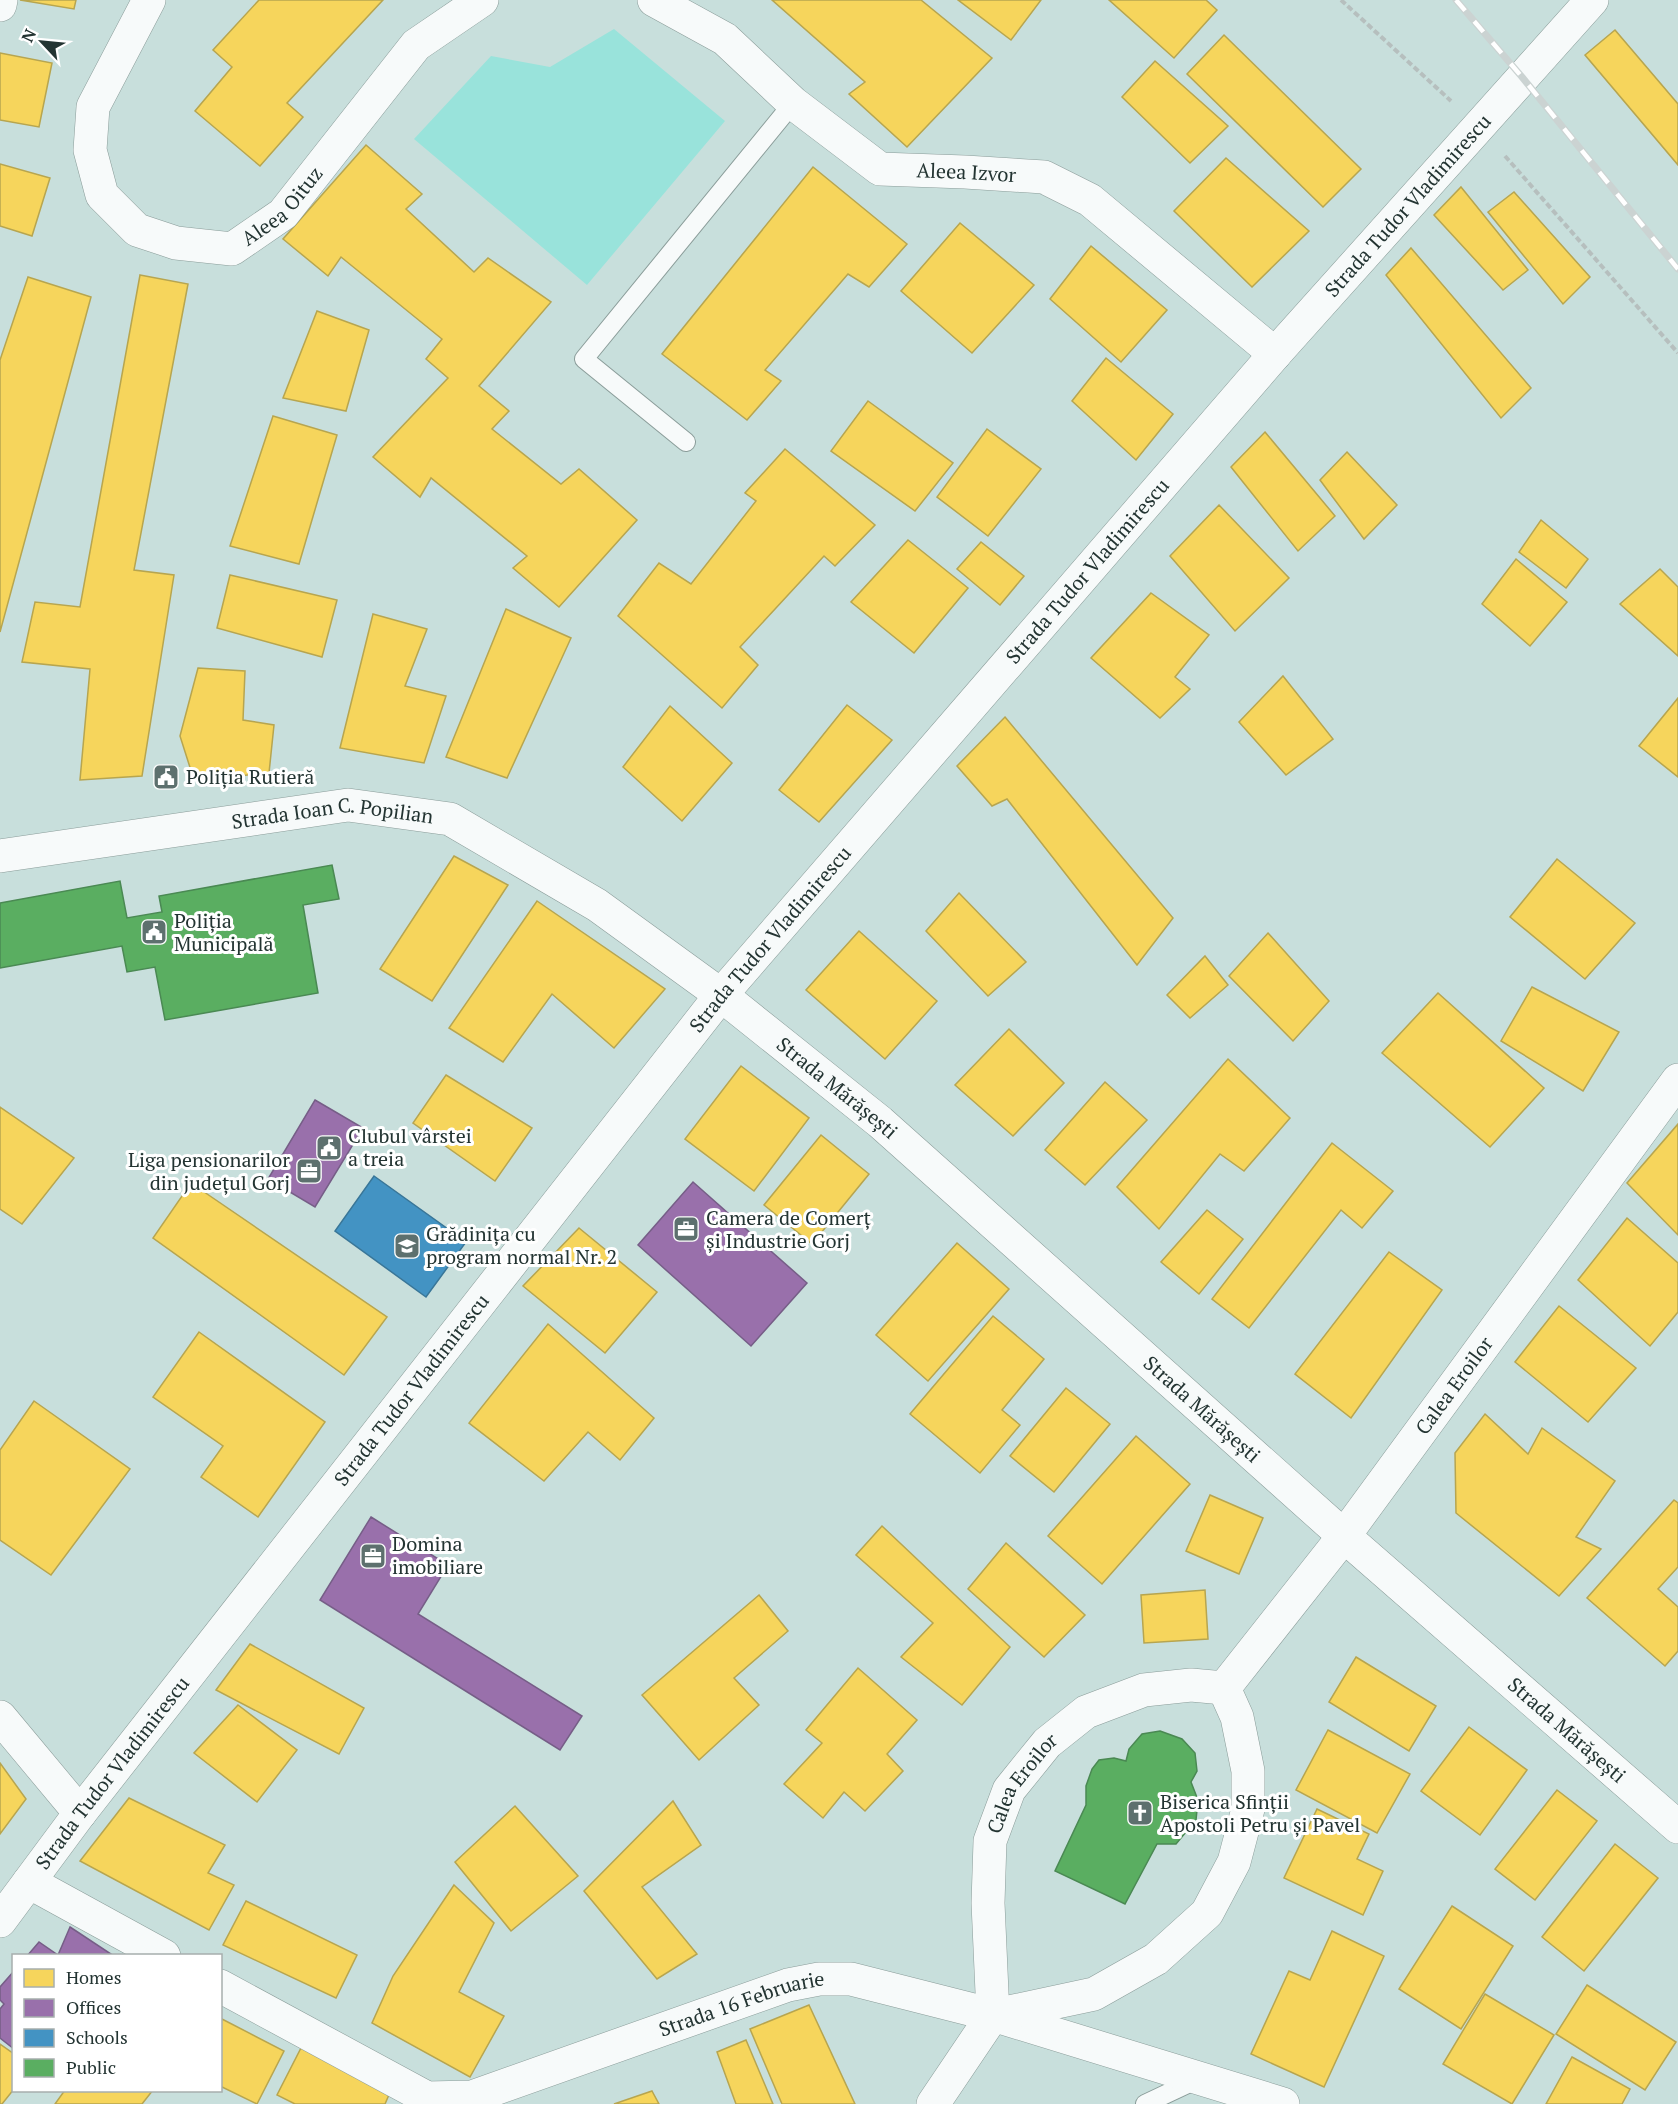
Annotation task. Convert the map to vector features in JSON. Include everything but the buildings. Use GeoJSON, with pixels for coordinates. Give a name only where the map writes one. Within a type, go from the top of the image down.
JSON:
{"type":"FeatureCollection","features":[{"type":"Feature","properties":{"kind":"street"},"geometry":{"type":"LineString","coordinates":[[0,5],[2,0]]}},
{"type":"Feature","properties":{"kind":"street","name":"Aleea Oituz"},"geometry":{"type":"LineString","coordinates":[[149,0],[93,107],[90,150],[102,195],[137,230],[176,243],[232,249],[283,214],[416,45],[483,0]]}},
{"type":"Feature","properties":{"kind":"street","name":"Aleea Izvor"},"geometry":{"type":"LineString","coordinates":[[654,0],[725,39],[793,103],[880,170],[1044,177],[1090,200],[1275,354]]}},
{"type":"Feature","properties":{"kind":"street","name":"Strada Tudor Vladimirescu"},"geometry":{"type":"LineString","coordinates":[[0,1921],[80,1813],[722,995],[1275,354],[1592,0]]}},
{"type":"Feature","properties":{"kind":"street","name":"Strada Ioan C. Popilian"},"geometry":{"type":"LineString","coordinates":[[0,856],[348,805],[450,819],[597,905],[722,995]]}},
{"type":"Feature","properties":{"kind":"street","name":"Strada Mărășești"},"geometry":{"type":"LineString","coordinates":[[722,995],[880,1122],[1344,1536],[1678,1827]]}},
{"type":"Feature","properties":{"kind":"street","name":"Calea Eroilor"},"geometry":{"type":"LineString","coordinates":[[993,2015],[988,1903],[990,1840],[1010,1790],[1047,1743],[1086,1712],[1144,1690],[1191,1685],[1224,1688],[1344,1536],[1678,1080]]}},
{"type":"Feature","properties":{"kind":"street"},"geometry":{"type":"LineString","coordinates":[[933,2104],[993,2015],[1094,1994],[1156,1959],[1208,1912],[1234,1862],[1248,1809],[1248,1772],[1237,1718],[1224,1688]]}},
{"type":"Feature","properties":{"kind":"street"},"geometry":{"type":"LineString","coordinates":[[0,1717],[80,1813]]}},
{"type":"Feature","properties":{"kind":"street"},"geometry":{"type":"LineString","coordinates":[[29,1882],[160,1954]]}},
{"type":"Feature","properties":{"kind":"street","name":"Strada 16 Februarie"},"geometry":{"type":"LineString","coordinates":[[222,1987],[425,2101],[472,2097],[788,1985],[819,1979],[851,1979],[993,2015],[1283,2104]]}},
{"type":"Feature","properties":{"kind":"lane"},"geometry":{"type":"LineString","coordinates":[[686,442],[584,359],[793,103]]}},
{"type":"Feature","properties":{"kind":"lane"},"geometry":{"type":"LineString","coordinates":[[1146,2104],[1201,2078]]}},
{"type":"Feature","properties":{"kind":"path"},"geometry":{"type":"LineString","coordinates":[[1341,0],[1479,126],[1678,353]]}},
{"type":"Feature","properties":{"kind":"shaded area"},"geometry":{"type":"Polygon","coordinates":[[[614,29],[725,121],[587,285],[414,139],[491,56],[550,67],[614,29]]]}},
{"type":"Feature","properties":{"kind":"railway"},"geometry":{"type":"LineString","coordinates":[[1456,0],[1522,77],[1678,269]]}},
{"type":"Feature","properties":{"kind":"place","name":"Poliția Rutieră"},"geometry":{"type":"Point","coordinates":[166,777]}},
{"type":"Feature","properties":{"kind":"place","name":"Poliția Municipală"},"geometry":{"type":"Point","coordinates":[154,932]}},
{"type":"Feature","properties":{"kind":"place","name":"Clubul vârstei a treia"},"geometry":{"type":"Point","coordinates":[329,1148]}},
{"type":"Feature","properties":{"kind":"place","name":"Liga pensionarilor din județul Gorj"},"geometry":{"type":"Point","coordinates":[309,1171]}},
{"type":"Feature","properties":{"kind":"place","name":"Camera de Comerț și Industrie Gorj"},"geometry":{"type":"Point","coordinates":[686,1229]}},
{"type":"Feature","properties":{"kind":"place","name":"Grădinița cu program normal Nr. 2"},"geometry":{"type":"Point","coordinates":[407,1246]}},
{"type":"Feature","properties":{"kind":"place","name":"Domina imobiliare"},"geometry":{"type":"Point","coordinates":[373,1556]}},
{"type":"Feature","properties":{"kind":"place","name":"Biserica Sfinții Apostoli Petru și Pavel"},"geometry":{"type":"Point","coordinates":[1140,1813]}}]}
